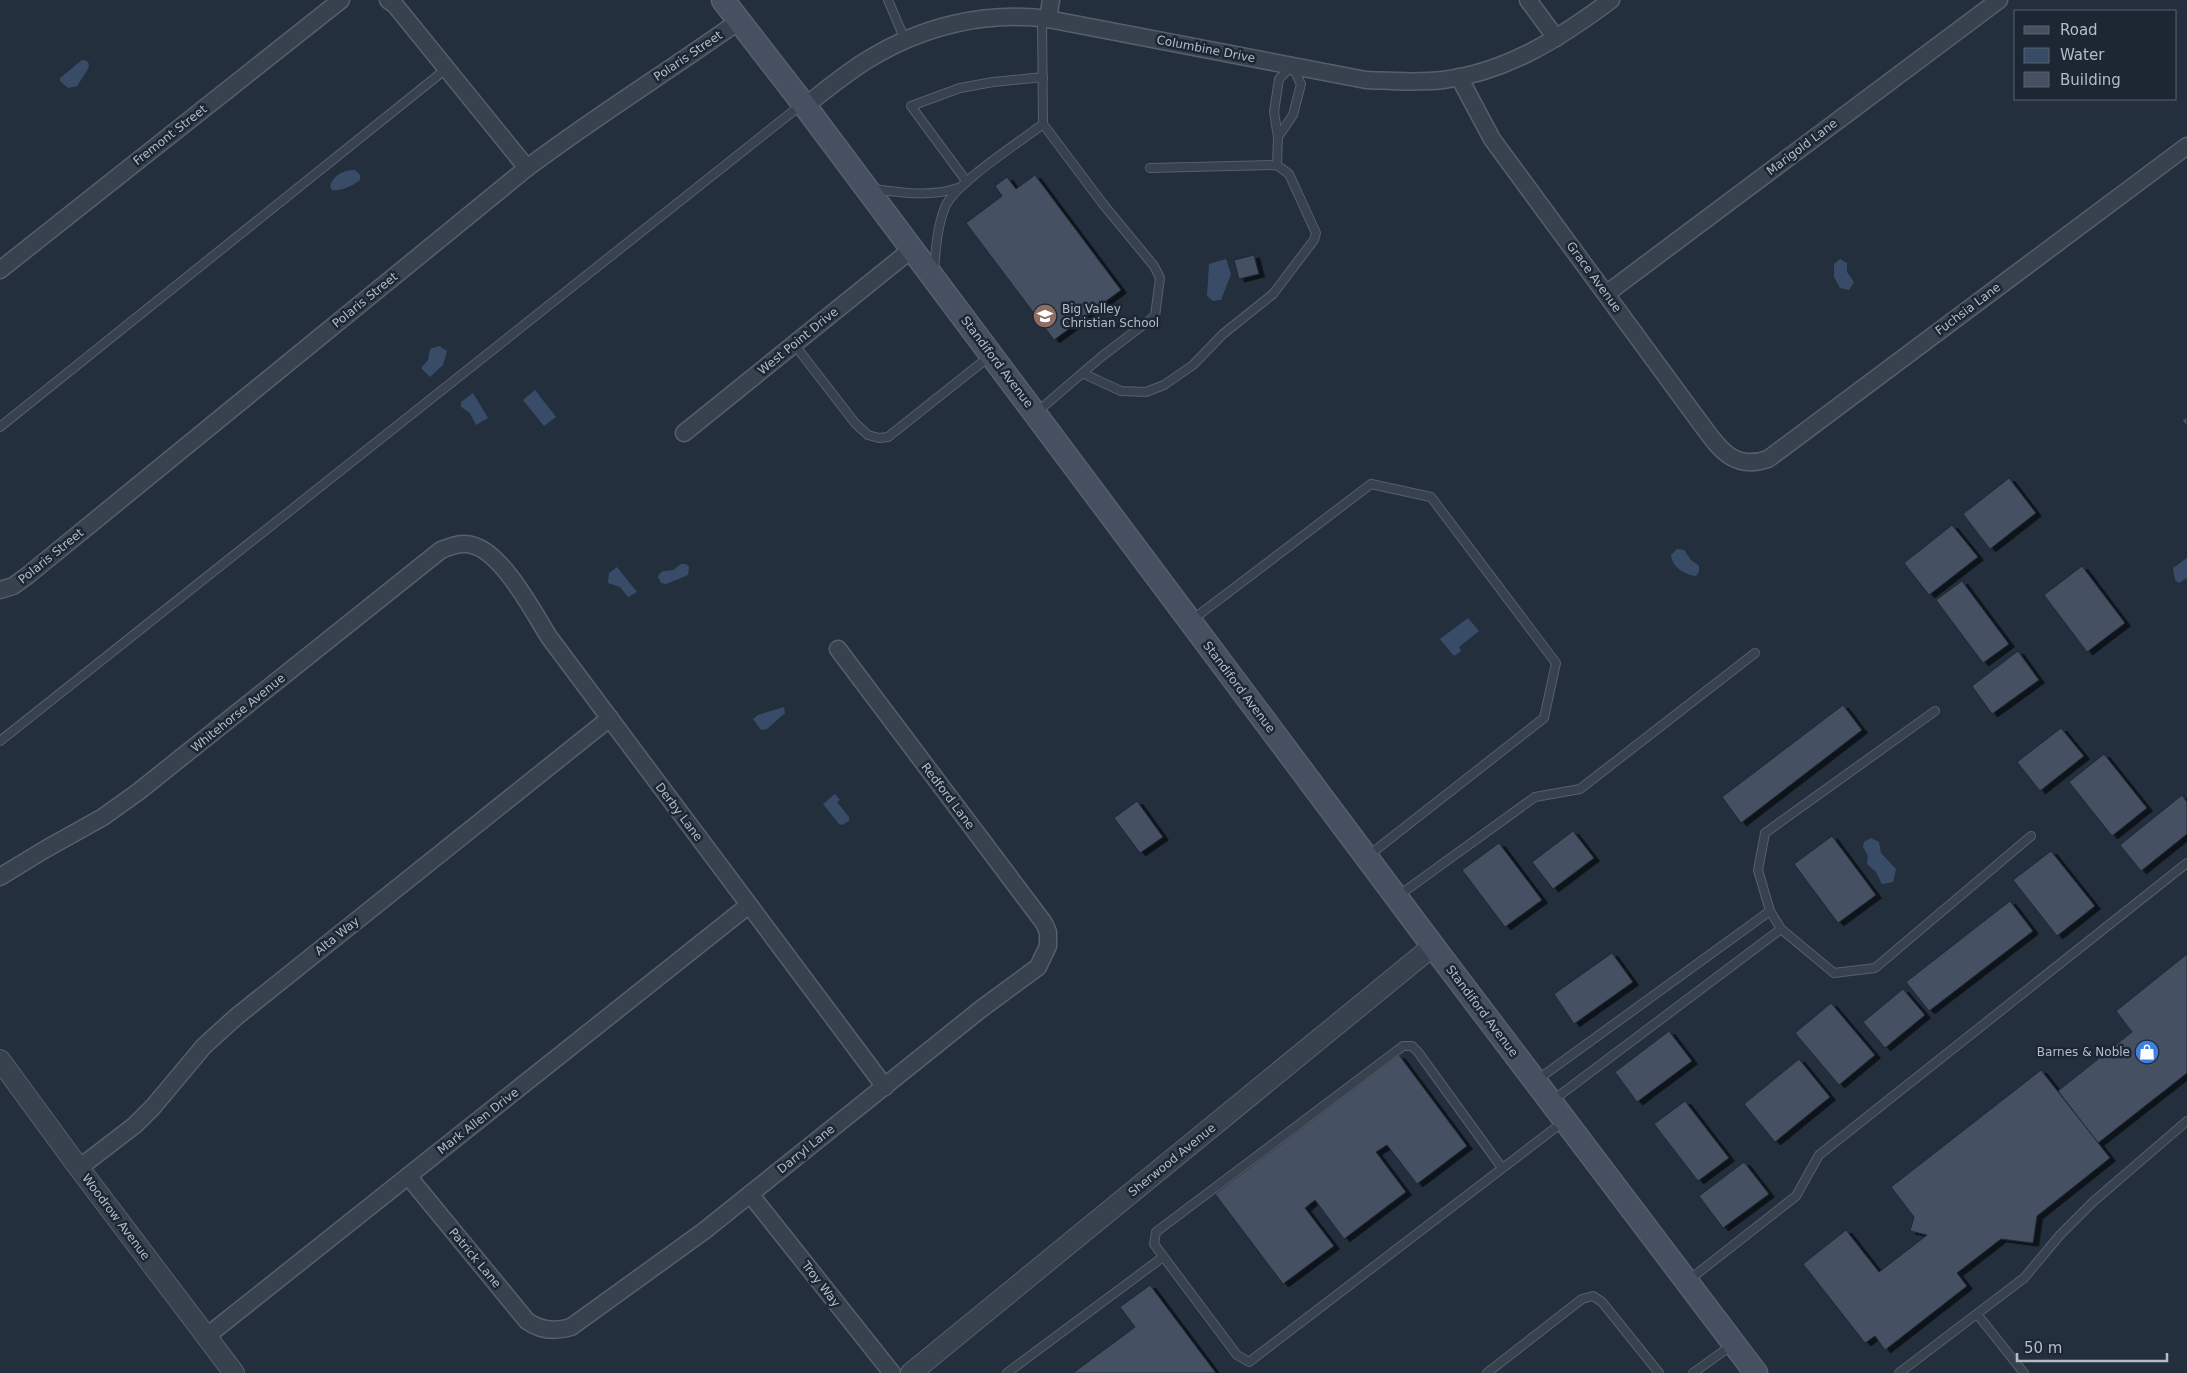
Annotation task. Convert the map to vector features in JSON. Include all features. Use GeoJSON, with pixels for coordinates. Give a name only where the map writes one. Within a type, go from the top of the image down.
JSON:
{"type":"FeatureCollection","features":[{"type":"Feature","properties":{"kind":"main road","name":"Standiford Avenue"},"geometry":{"type":"LineString","coordinates":[[723,0],[934,277],[1367,858],[1756,1373]]}},
{"type":"Feature","properties":{"kind":"street","name":"Fremont Street"},"geometry":{"type":"LineString","coordinates":[[0,270],[341,0]]}},
{"type":"Feature","properties":{"kind":"street"},"geometry":{"type":"LineString","coordinates":[[388,0],[395,5],[527,168]]}},
{"type":"Feature","properties":{"kind":"street"},"geometry":{"type":"LineString","coordinates":[[1045,19],[1051,0]]}},
{"type":"Feature","properties":{"kind":"street"},"geometry":{"type":"LineString","coordinates":[[1528,0],[1556,38]]}},
{"type":"Feature","properties":{"kind":"street","name":"Columbine Drive"},"geometry":{"type":"LineString","coordinates":[[804,105],[868,59],[932,29],[968,20],[1001,17],[1045,19],[1366,80],[1407,82],[1459,77],[1493,68],[1525,55],[1556,38],[1611,0]]}},
{"type":"Feature","properties":{"kind":"street","name":"Marigold Lane"},"geometry":{"type":"LineString","coordinates":[[1606,294],[1998,0]]}},
{"type":"Feature","properties":{"kind":"street","name":"Polaris Street"},"geometry":{"type":"LineString","coordinates":[[0,590],[13,586],[27,576],[527,168],[580,128],[695,53],[739,20]]}},
{"type":"Feature","properties":{"kind":"street","name":"Grace Avenue"},"geometry":{"type":"LineString","coordinates":[[1459,77],[1492,139],[1606,294],[1724,453],[1744,462]]}},
{"type":"Feature","properties":{"kind":"street","name":"Fuchsia Lane"},"geometry":{"type":"LineString","coordinates":[[1744,462],[1758,462],[1768,459],[2187,146]]}},
{"type":"Feature","properties":{"kind":"street","name":"West Point Drive"},"geometry":{"type":"LineString","coordinates":[[684,433],[912,249]]}},
{"type":"Feature","properties":{"kind":"street","name":"Derby Lane"},"geometry":{"type":"LineString","coordinates":[[469,544],[487,551],[497,561],[529,605],[549,637],[885,1087]]}},
{"type":"Feature","properties":{"kind":"street","name":"Whitehorse Avenue"},"geometry":{"type":"LineString","coordinates":[[0,877],[103,817],[138,792],[441,550],[455,545],[469,544]]}},
{"type":"Feature","properties":{"kind":"street","name":"Redford Lane"},"geometry":{"type":"LineString","coordinates":[[838,649],[1044,923],[1048,932],[1048,946]]}},
{"type":"Feature","properties":{"kind":"street","name":"Alta Way"},"geometry":{"type":"LineString","coordinates":[[79,1168],[142,1119],[204,1046],[236,1017],[610,718]]}},
{"type":"Feature","properties":{"kind":"street","name":"Mark Allen Drive"},"geometry":{"type":"LineString","coordinates":[[206,1336],[749,906]]}},
{"type":"Feature","properties":{"kind":"street","name":"Darryl Lane"},"geometry":{"type":"LineString","coordinates":[[548,1331],[571,1327],[704,1231],[1038,967],[1048,946]]}},
{"type":"Feature","properties":{"kind":"street","name":"Sherwood Avenue"},"geometry":{"type":"LineString","coordinates":[[911,1373],[1433,946]]}},
{"type":"Feature","properties":{"kind":"street","name":"Woodrow Avenue"},"geometry":{"type":"LineString","coordinates":[[0,1060],[234,1373]]}},
{"type":"Feature","properties":{"kind":"street","name":"Patrick Lane"},"geometry":{"type":"LineString","coordinates":[[408,1176],[527,1321],[548,1331]]}},
{"type":"Feature","properties":{"kind":"street","name":"Troy Way"},"geometry":{"type":"LineString","coordinates":[[750,1194],[892,1373]]}},
{"type":"Feature","properties":{"kind":"lane"},"geometry":{"type":"LineString","coordinates":[[888,0],[905,40]]}},
{"type":"Feature","properties":{"kind":"lane"},"geometry":{"type":"LineString","coordinates":[[1035,414],[1082,373],[1155,316],[1160,278],[1154,266],[1103,204],[1043,124],[1045,19]]}},
{"type":"Feature","properties":{"kind":"lane"},"geometry":{"type":"LineString","coordinates":[[1276,166],[1278,137],[1274,112],[1279,80],[1292,66],[1302,84],[1293,115],[1278,137]]}},
{"type":"Feature","properties":{"kind":"lane"},"geometry":{"type":"LineString","coordinates":[[0,427],[446,69]]}},
{"type":"Feature","properties":{"kind":"lane"},"geometry":{"type":"LineString","coordinates":[[967,182],[911,106],[960,88],[993,82],[1043,77]]}},
{"type":"Feature","properties":{"kind":"lane"},"geometry":{"type":"LineString","coordinates":[[0,741],[804,105]]}},
{"type":"Feature","properties":{"kind":"lane"},"geometry":{"type":"LineString","coordinates":[[867,188],[929,193],[945,192],[958,188],[1043,124]]}},
{"type":"Feature","properties":{"kind":"lane"},"geometry":{"type":"LineString","coordinates":[[1082,373],[1121,391],[1146,392],[1164,385],[1193,365],[1223,334],[1273,294],[1314,240],[1316,233],[1288,174],[1276,166],[1150,168]]}},
{"type":"Feature","properties":{"kind":"lane"},"geometry":{"type":"LineString","coordinates":[[934,277],[940,227],[946,205],[958,188]]}},
{"type":"Feature","properties":{"kind":"lane"},"geometry":{"type":"LineString","coordinates":[[794,344],[855,423],[868,435],[878,438],[888,437],[991,354]]}},
{"type":"Feature","properties":{"kind":"lane"},"geometry":{"type":"LineString","coordinates":[[1190,621],[1371,484],[1431,497],[1556,663],[1544,718],[1367,858]]}},
{"type":"Feature","properties":{"kind":"lane"},"geometry":{"type":"LineString","coordinates":[[1397,898],[1534,797],[1580,789],[1755,653]]}},
{"type":"Feature","properties":{"kind":"lane"},"geometry":{"type":"LineString","coordinates":[[1935,711],[1765,833],[1758,870],[1770,911],[1781,929],[1834,973],[1875,968],[2031,836]]}},
{"type":"Feature","properties":{"kind":"lane"},"geometry":{"type":"LineString","coordinates":[[1687,1282],[1796,1196],[1819,1155],[2187,863]]}},
{"type":"Feature","properties":{"kind":"lane"},"geometry":{"type":"LineString","coordinates":[[1535,1081],[1770,911]]}},
{"type":"Feature","properties":{"kind":"lane"},"geometry":{"type":"LineString","coordinates":[[1551,1102],[1781,929]]}},
{"type":"Feature","properties":{"kind":"lane"},"geometry":{"type":"LineString","coordinates":[[1502,1168],[1418,1052],[1412,1046],[1403,1046],[1156,1232],[1154,1244],[1237,1355],[1249,1362],[1502,1168],[1564,1120]]}},
{"type":"Feature","properties":{"kind":"lane"},"geometry":{"type":"LineString","coordinates":[[1899,1373],[2024,1278],[2060,1235],[2094,1201],[2187,1121]]}},
{"type":"Feature","properties":{"kind":"lane"},"geometry":{"type":"LineString","coordinates":[[1007,1373],[1163,1257]]}},
{"type":"Feature","properties":{"kind":"lane"},"geometry":{"type":"LineString","coordinates":[[1487,1373],[1582,1299],[1593,1296],[1602,1302],[1659,1373]]}},
{"type":"Feature","properties":{"kind":"lane"},"geometry":{"type":"LineString","coordinates":[[1977,1314],[2024,1373]]}},
{"type":"Feature","properties":{"kind":"lane"},"geometry":{"type":"LineString","coordinates":[[1693,1373],[1733,1343]]}},
{"type":"Feature","properties":{"kind":"water"},"geometry":{"type":"Polygon","coordinates":[[[82,60],[87,61],[89,64],[88,69],[77,86],[68,88],[60,81],[60,78],[82,60]]]}},
{"type":"Feature","properties":{"kind":"water"},"geometry":{"type":"Polygon","coordinates":[[[355,170],[360,175],[360,180],[347,188],[332,190],[330,186],[334,178],[343,172],[355,170]]]}},
{"type":"Feature","properties":{"kind":"water"},"geometry":{"type":"Polygon","coordinates":[[[1226,259],[1231,274],[1221,300],[1213,301],[1207,296],[1209,264],[1226,259]]]}},
{"type":"Feature","properties":{"kind":"water"},"geometry":{"type":"Polygon","coordinates":[[[1840,259],[1847,263],[1847,272],[1854,282],[1849,290],[1840,288],[1834,277],[1834,264],[1840,259]]]}},
{"type":"Feature","properties":{"kind":"water"},"geometry":{"type":"Polygon","coordinates":[[[439,346],[447,351],[443,365],[430,377],[421,368],[428,360],[430,349],[439,346]]]}},
{"type":"Feature","properties":{"kind":"water"},"geometry":{"type":"Polygon","coordinates":[[[535,390],[556,417],[544,426],[523,400],[535,390]]]}},
{"type":"Feature","properties":{"kind":"water"},"geometry":{"type":"Polygon","coordinates":[[[473,393],[488,418],[476,425],[470,413],[461,407],[461,402],[473,393]]]}},
{"type":"Feature","properties":{"kind":"water"},"geometry":{"type":"Polygon","coordinates":[[[1677,549],[1684,550],[1691,560],[1699,566],[1699,572],[1696,576],[1676,567],[1671,555],[1677,549]]]}},
{"type":"Feature","properties":{"kind":"water"},"geometry":{"type":"Polygon","coordinates":[[[2187,558],[2187,578],[2179,583],[2175,580],[2173,568],[2187,558]]]}},
{"type":"Feature","properties":{"kind":"water"},"geometry":{"type":"Polygon","coordinates":[[[681,564],[686,564],[689,567],[688,575],[666,584],[661,583],[658,577],[661,572],[675,569],[681,564]]]}},
{"type":"Feature","properties":{"kind":"water"},"geometry":{"type":"Polygon","coordinates":[[[617,567],[637,592],[628,597],[620,587],[608,583],[609,573],[617,567]]]}},
{"type":"Feature","properties":{"kind":"water"},"geometry":{"type":"Polygon","coordinates":[[[1468,618],[1479,631],[1459,647],[1461,651],[1454,656],[1440,639],[1468,618]]]}},
{"type":"Feature","properties":{"kind":"water"},"geometry":{"type":"Polygon","coordinates":[[[784,707],[785,713],[767,729],[761,730],[753,719],[758,715],[784,707]]]}},
{"type":"Feature","properties":{"kind":"water"},"geometry":{"type":"Polygon","coordinates":[[[835,794],[840,800],[837,802],[849,817],[849,821],[842,825],[839,824],[823,804],[835,794]]]}},
{"type":"Feature","properties":{"kind":"water"},"geometry":{"type":"Polygon","coordinates":[[[1871,838],[1879,842],[1881,853],[1896,869],[1893,882],[1882,884],[1876,872],[1867,864],[1868,856],[1863,847],[1864,842],[1871,838]]]}},
{"type":"Feature","properties":{"kind":"building"},"geometry":{"type":"Polygon","coordinates":[[[1035,175],[1121,290],[1054,340],[966,223],[1002,196],[995,186],[1007,177],[1016,189],[1035,175]]]}},
{"type":"Feature","properties":{"kind":"building"},"geometry":{"type":"Polygon","coordinates":[[[1254,255],[1259,274],[1239,279],[1234,260],[1254,255]]]}},
{"type":"Feature","properties":{"kind":"building"},"geometry":{"type":"Polygon","coordinates":[[[2187,417],[2187,427],[2182,420],[2187,417]]]}},
{"type":"Feature","properties":{"kind":"building"},"geometry":{"type":"Polygon","coordinates":[[[2009,478],[2036,513],[1990,549],[1963,514],[2009,478]]]}},
{"type":"Feature","properties":{"kind":"building"},"geometry":{"type":"Polygon","coordinates":[[[1952,525],[1978,557],[1929,595],[1904,563],[1952,525]]]}},
{"type":"Feature","properties":{"kind":"building"},"geometry":{"type":"Polygon","coordinates":[[[2082,566],[2125,623],[2087,652],[2044,595],[2082,566]]]}},
{"type":"Feature","properties":{"kind":"building"},"geometry":{"type":"Polygon","coordinates":[[[1962,581],[2009,644],[1983,663],[1936,600],[1962,581]]]}},
{"type":"Feature","properties":{"kind":"building"},"geometry":{"type":"Polygon","coordinates":[[[2018,651],[2039,680],[1992,714],[1972,686],[2018,651]]]}},
{"type":"Feature","properties":{"kind":"building"},"geometry":{"type":"Polygon","coordinates":[[[1843,705],[1862,730],[1741,823],[1722,797],[1843,705]]]}},
{"type":"Feature","properties":{"kind":"building"},"geometry":{"type":"Polygon","coordinates":[[[2061,728],[2084,756],[2040,791],[2017,762],[2061,728]]]}},
{"type":"Feature","properties":{"kind":"building"},"geometry":{"type":"Polygon","coordinates":[[[2104,754],[2147,808],[2112,836],[2069,782],[2104,754]]]}},
{"type":"Feature","properties":{"kind":"building"},"geometry":{"type":"Polygon","coordinates":[[[2182,795],[2187,802],[2187,834],[2141,871],[2120,845],[2182,795]]]}},
{"type":"Feature","properties":{"kind":"building"},"geometry":{"type":"Polygon","coordinates":[[[1137,801],[1163,837],[1140,853],[1114,818],[1137,801]]]}},
{"type":"Feature","properties":{"kind":"building"},"geometry":{"type":"Polygon","coordinates":[[[1573,831],[1594,858],[1553,889],[1532,862],[1573,831]]]}},
{"type":"Feature","properties":{"kind":"building"},"geometry":{"type":"Polygon","coordinates":[[[1832,836],[1876,895],[1838,923],[1794,864],[1832,836]]]}},
{"type":"Feature","properties":{"kind":"building"},"geometry":{"type":"Polygon","coordinates":[[[1499,843],[1542,900],[1505,927],[1462,870],[1499,843]]]}},
{"type":"Feature","properties":{"kind":"building"},"geometry":{"type":"Polygon","coordinates":[[[2051,851],[2095,906],[2057,936],[2013,880],[2051,851]]]}},
{"type":"Feature","properties":{"kind":"building"},"geometry":{"type":"Polygon","coordinates":[[[2010,901],[2033,931],[1929,1011],[1906,982],[2010,901]]]}},
{"type":"Feature","properties":{"kind":"building"},"geometry":{"type":"Polygon","coordinates":[[[1612,953],[1633,982],[1574,1024],[1554,994],[1612,953]]]}},
{"type":"Feature","properties":{"kind":"building","name":"Barnes & Noble"},"geometry":{"type":"Polygon","coordinates":[[[2187,954],[2187,1073],[2098,1143],[2058,1091],[2132,1032],[2116,1011],[2187,954]]]}},
{"type":"Feature","properties":{"kind":"building"},"geometry":{"type":"Polygon","coordinates":[[[1903,989],[1925,1015],[1885,1048],[1863,1022],[1903,989]]]}},
{"type":"Feature","properties":{"kind":"building"},"geometry":{"type":"Polygon","coordinates":[[[1831,1003],[1875,1055],[1839,1085],[1795,1033],[1831,1003]]]}},
{"type":"Feature","properties":{"kind":"building"},"geometry":{"type":"Polygon","coordinates":[[[1669,1031],[1692,1061],[1637,1102],[1615,1072],[1669,1031]]]}},
{"type":"Feature","properties":{"kind":"building"},"geometry":{"type":"Polygon","coordinates":[[[1399,1055],[1467,1146],[1417,1184],[1387,1145],[1376,1152],[1406,1192],[1344,1239],[1315,1200],[1305,1208],[1334,1246],[1283,1284],[1215,1194],[1399,1055]]]}},
{"type":"Feature","properties":{"kind":"building"},"geometry":{"type":"Polygon","coordinates":[[[1799,1059],[1830,1097],[1775,1142],[1744,1104],[1799,1059]]]}},
{"type":"Feature","properties":{"kind":"building"},"geometry":{"type":"Polygon","coordinates":[[[2041,1070],[2110,1158],[2037,1216],[2033,1243],[2001,1239],[1957,1273],[1967,1286],[1885,1350],[1875,1336],[1865,1343],[1803,1264],[1846,1230],[1879,1272],[1927,1235],[1910,1231],[1914,1217],[1891,1187],[2041,1070]]]}},
{"type":"Feature","properties":{"kind":"building"},"geometry":{"type":"Polygon","coordinates":[[[1685,1101],[1729,1158],[1698,1181],[1654,1124],[1685,1101]]]}},
{"type":"Feature","properties":{"kind":"building"},"geometry":{"type":"Polygon","coordinates":[[[1744,1162],[1769,1194],[1723,1228],[1699,1196],[1744,1162]]]}},
{"type":"Feature","properties":{"kind":"building"},"geometry":{"type":"Polygon","coordinates":[[[1150,1285],[1216,1373],[1073,1373],[1135,1327],[1120,1307],[1150,1285]]]}},
{"type":"Feature","properties":{"kind":"place","name":"Big Valley Christian School"},"geometry":{"type":"Point","coordinates":[1045,316]}},
{"type":"Feature","properties":{"kind":"place","name":"Barnes & Noble"},"geometry":{"type":"Point","coordinates":[2147,1052]}}]}
